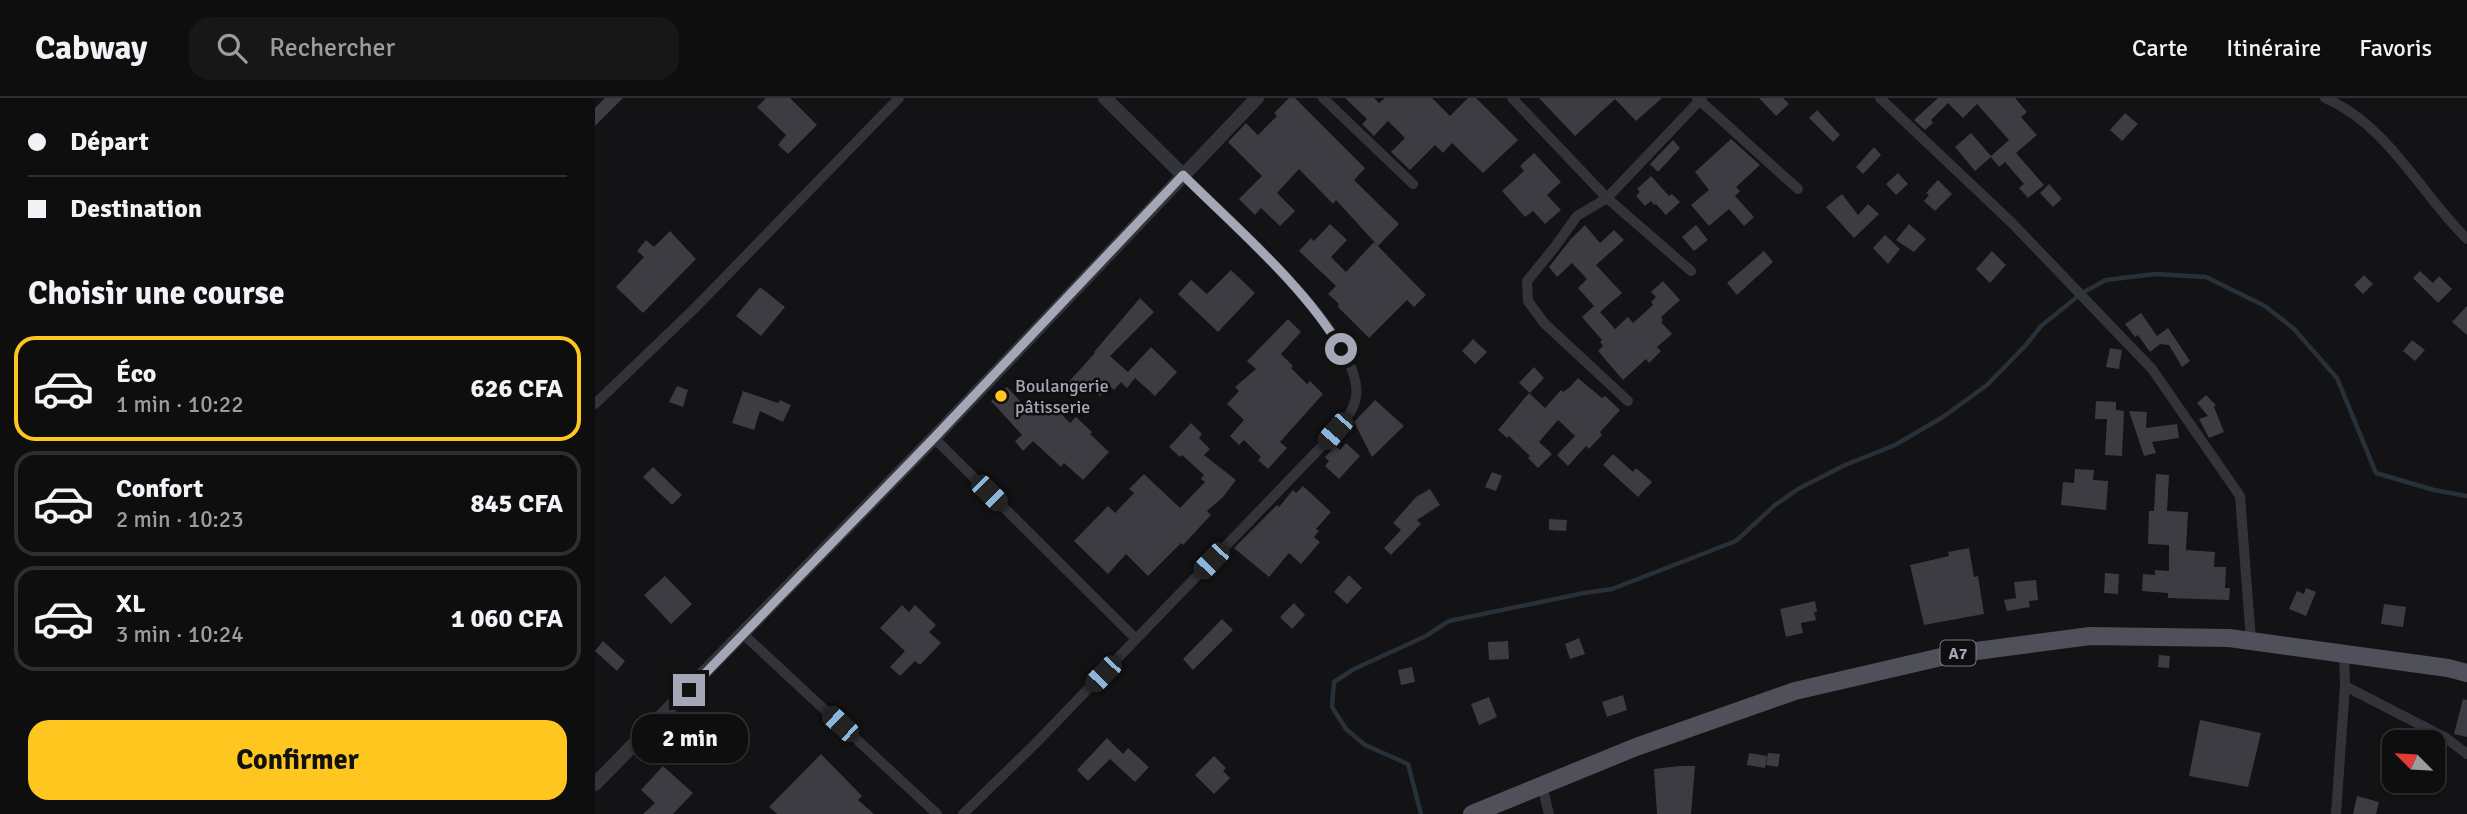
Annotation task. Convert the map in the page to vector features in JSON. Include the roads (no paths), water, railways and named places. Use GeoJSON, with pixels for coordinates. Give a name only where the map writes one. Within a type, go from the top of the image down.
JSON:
{"type":"FeatureCollection","features":[{"type":"Feature","properties":{"kind":"main road","name":"A7"},"geometry":{"type":"LineString","coordinates":[[1472,814],[1636,747],[1795,691],[1954,654],[2090,636],[2229,638],[2448,668],[2467,673]]}},
{"type":"Feature","properties":{"kind":"street"},"geometry":{"type":"LineString","coordinates":[[595,404],[695,308],[899,98]]}},
{"type":"Feature","properties":{"kind":"street"},"geometry":{"type":"LineString","coordinates":[[963,814],[1035,744],[1323,445],[1346,418],[1356,397],[1354,371],[1328,326],[1292,285],[1105,98]]}},
{"type":"Feature","properties":{"kind":"street"},"geometry":{"type":"LineString","coordinates":[[595,785],[934,438],[1257,98]]}},
{"type":"Feature","properties":{"kind":"street"},"geometry":{"type":"LineString","coordinates":[[1324,98],[1413,184]]}},
{"type":"Feature","properties":{"kind":"street"},"geometry":{"type":"LineString","coordinates":[[1512,98],[1607,198],[1691,271]]}},
{"type":"Feature","properties":{"kind":"street"},"geometry":{"type":"LineString","coordinates":[[1880,98],[2012,223],[2153,369],[2240,496],[2251,641]]}},
{"type":"Feature","properties":{"kind":"street"},"geometry":{"type":"LineString","coordinates":[[2325,98],[2362,120],[2388,145],[2467,239]]}},
{"type":"Feature","properties":{"kind":"street"},"geometry":{"type":"LineString","coordinates":[[1628,401],[1544,323],[1528,301],[1527,281],[1577,216],[1607,198],[1700,99],[1798,189]]}},
{"type":"Feature","properties":{"kind":"street"},"geometry":{"type":"LineString","coordinates":[[934,438],[1136,639]]}},
{"type":"Feature","properties":{"kind":"street"},"geometry":{"type":"LineString","coordinates":[[743,635],[937,814]]}},
{"type":"Feature","properties":{"kind":"street"},"geometry":{"type":"LineString","coordinates":[[2336,814],[2345,686],[2344,653]]}},
{"type":"Feature","properties":{"kind":"street"},"geometry":{"type":"LineString","coordinates":[[2345,686],[2436,733],[2467,754]]}},
{"type":"Feature","properties":{"kind":"street"},"geometry":{"type":"LineString","coordinates":[[1542,786],[1549,814]]}},
{"type":"Feature","properties":{"kind":"waterway"},"geometry":{"type":"LineString","coordinates":[[1421,814],[1408,764],[1365,745],[1346,729],[1332,707],[1334,682],[1354,669],[1426,636],[1449,621],[1612,589],[1736,541],[1775,505],[1798,489],[1845,465],[1895,445],[1943,417],[1987,385],[2041,326],[2082,293],[2106,280],[2155,274],[2206,277],[2265,306],[2294,329],[2337,378],[2376,473],[2434,490],[2467,496]]}},
{"type":"Feature","properties":{"kind":"place","name":"Boulangerie pâtisserie"},"geometry":{"type":"Point","coordinates":[1001,396]}}]}
